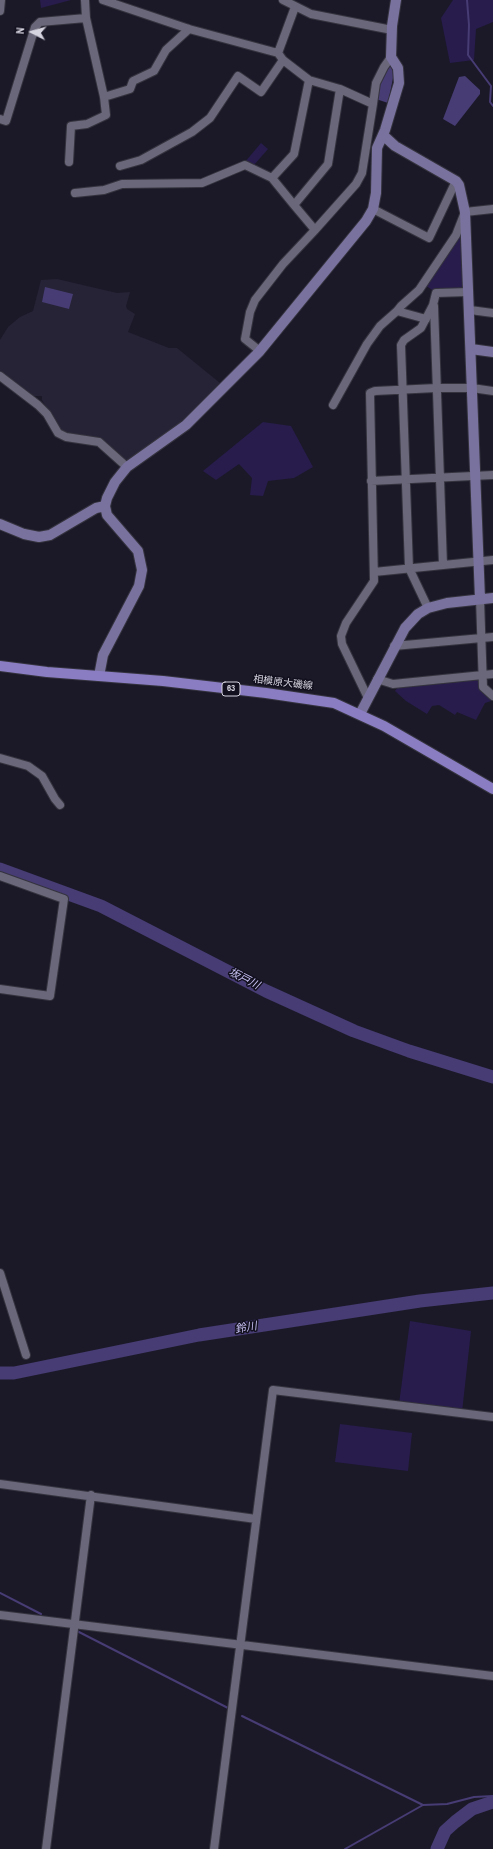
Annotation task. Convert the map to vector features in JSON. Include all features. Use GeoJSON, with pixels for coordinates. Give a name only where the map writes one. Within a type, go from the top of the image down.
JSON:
{"type":"FeatureCollection","features":[{"type":"Feature","properties":{"kind":"main road","name":"相模原大磯線"},"geometry":{"type":"LineString","coordinates":[[0,666],[47,672],[163,681],[311,698],[334,703],[360,714],[409,739],[493,789]]}},
{"type":"Feature","properties":{"kind":"street"},"geometry":{"type":"LineString","coordinates":[[0,11],[1,0]]}},
{"type":"Feature","properties":{"kind":"street"},"geometry":{"type":"LineString","coordinates":[[69,162],[71,126],[87,124],[106,115],[104,97],[86,18],[85,0]]}},
{"type":"Feature","properties":{"kind":"street"},"geometry":{"type":"LineString","coordinates":[[103,0],[189,29],[280,56],[309,80],[340,90],[373,104]]}},
{"type":"Feature","properties":{"kind":"street"},"geometry":{"type":"LineString","coordinates":[[283,0],[311,14],[392,30]]}},
{"type":"Feature","properties":{"kind":"street"},"geometry":{"type":"LineString","coordinates":[[260,351],[245,339],[250,312],[255,300],[283,264],[356,184],[362,173],[376,83],[384,67],[391,58],[392,30],[396,0]]}},
{"type":"Feature","properties":{"kind":"street"},"geometry":{"type":"LineString","coordinates":[[120,166],[141,160],[192,132],[210,118],[238,76],[261,92],[280,56],[295,7]]}},
{"type":"Feature","properties":{"kind":"street"},"geometry":{"type":"LineString","coordinates":[[0,119],[6,121],[35,26],[40,22],[86,18]]}},
{"type":"Feature","properties":{"kind":"street"},"geometry":{"type":"LineString","coordinates":[[104,97],[130,89],[133,81],[154,70],[166,50],[189,29]]}},
{"type":"Feature","properties":{"kind":"street"},"geometry":{"type":"LineString","coordinates":[[99,676],[103,655],[140,586],[142,570],[138,551],[107,515],[105,506],[107,498],[115,482],[127,467],[186,425],[260,351],[366,221],[373,209],[376,193],[377,148],[383,135],[399,83],[398,68],[391,58]]}},
{"type":"Feature","properties":{"kind":"street"},"geometry":{"type":"LineString","coordinates":[[272,178],[294,154],[309,80]]}},
{"type":"Feature","properties":{"kind":"street"},"geometry":{"type":"LineString","coordinates":[[294,205],[328,164],[340,90]]}},
{"type":"Feature","properties":{"kind":"street"},"geometry":{"type":"LineString","coordinates":[[383,135],[395,146],[456,181],[459,185],[465,212],[470,310],[483,687],[493,696]]}},
{"type":"Feature","properties":{"kind":"street"},"geometry":{"type":"LineString","coordinates":[[75,193],[104,190],[122,184],[202,183],[245,164],[272,178],[315,230]]}},
{"type":"Feature","properties":{"kind":"street"},"geometry":{"type":"LineString","coordinates":[[373,209],[429,238],[456,181]]}},
{"type":"Feature","properties":{"kind":"street"},"geometry":{"type":"LineString","coordinates":[[465,212],[493,210]]}},
{"type":"Feature","properties":{"kind":"street"},"geometry":{"type":"LineString","coordinates":[[333,405],[367,344],[380,326],[398,312],[401,306],[419,290],[456,235],[465,212]]}},
{"type":"Feature","properties":{"kind":"street"},"geometry":{"type":"LineString","coordinates":[[443,565],[434,305],[436,293],[468,292]]}},
{"type":"Feature","properties":{"kind":"street"},"geometry":{"type":"LineString","coordinates":[[428,608],[409,568],[401,345],[404,340],[421,328],[434,305]]}},
{"type":"Feature","properties":{"kind":"street"},"geometry":{"type":"LineString","coordinates":[[470,310],[493,314]]}},
{"type":"Feature","properties":{"kind":"street"},"geometry":{"type":"LineString","coordinates":[[398,312],[426,319]]}},
{"type":"Feature","properties":{"kind":"street"},"geometry":{"type":"LineString","coordinates":[[471,349],[493,352]]}},
{"type":"Feature","properties":{"kind":"street"},"geometry":{"type":"LineString","coordinates":[[0,376],[38,405],[47,414],[58,433],[66,437],[99,442],[127,467]]}},
{"type":"Feature","properties":{"kind":"street"},"geometry":{"type":"LineString","coordinates":[[368,698],[342,644],[341,636],[346,623],[374,580],[370,393],[375,391],[436,388],[472,388],[493,391]]}},
{"type":"Feature","properties":{"kind":"street"},"geometry":{"type":"LineString","coordinates":[[371,480],[493,475]]}},
{"type":"Feature","properties":{"kind":"street"},"geometry":{"type":"LineString","coordinates":[[0,524],[24,534],[39,537],[50,535],[96,508],[105,506]]}},
{"type":"Feature","properties":{"kind":"street"},"geometry":{"type":"LineString","coordinates":[[374,572],[493,560]]}},
{"type":"Feature","properties":{"kind":"street"},"geometry":{"type":"LineString","coordinates":[[360,714],[394,646],[405,628],[418,614],[428,608],[446,603],[493,598]]}},
{"type":"Feature","properties":{"kind":"street"},"geometry":{"type":"LineString","coordinates":[[394,646],[493,637]]}},
{"type":"Feature","properties":{"kind":"street"},"geometry":{"type":"LineString","coordinates":[[378,679],[393,684],[493,674]]}},
{"type":"Feature","properties":{"kind":"street"},"geometry":{"type":"LineString","coordinates":[[0,758],[28,766],[42,776],[60,805]]}},
{"type":"Feature","properties":{"kind":"street"},"geometry":{"type":"LineString","coordinates":[[0,876],[64,900],[50,996],[0,989]]}},
{"type":"Feature","properties":{"kind":"street"},"geometry":{"type":"LineString","coordinates":[[0,1273],[26,1355]]}},
{"type":"Feature","properties":{"kind":"street"},"geometry":{"type":"LineString","coordinates":[[214,1849],[273,1390],[493,1417]]}},
{"type":"Feature","properties":{"kind":"street"},"geometry":{"type":"LineString","coordinates":[[0,1484],[90,1495],[256,1519]]}},
{"type":"Feature","properties":{"kind":"street"},"geometry":{"type":"LineString","coordinates":[[46,1849],[90,1495]]}},
{"type":"Feature","properties":{"kind":"street"},"geometry":{"type":"LineString","coordinates":[[0,1615],[493,1676]]}},
{"type":"Feature","properties":{"kind":"shaded area"},"geometry":{"type":"Polygon","coordinates":[[[40,0],[71,0],[41,8],[40,0]]]}},
{"type":"Feature","properties":{"kind":"shaded area"},"geometry":{"type":"Polygon","coordinates":[[[453,0],[493,0],[493,22],[476,29],[474,60],[450,63],[441,18],[453,0]]]}},
{"type":"Feature","properties":{"kind":"shaded area"},"geometry":{"type":"Polygon","coordinates":[[[389,66],[393,67],[394,73],[388,103],[376,99],[379,84],[389,66]]]}},
{"type":"Feature","properties":{"kind":"shaded area"},"geometry":{"type":"Polygon","coordinates":[[[465,76],[480,90],[480,94],[455,126],[443,119],[459,77],[465,76]]]}},
{"type":"Feature","properties":{"kind":"shaded area"},"geometry":{"type":"Polygon","coordinates":[[[261,143],[268,149],[254,165],[245,162],[261,143]]]}},
{"type":"Feature","properties":{"kind":"shaded area"},"geometry":{"type":"Polygon","coordinates":[[[458,232],[464,236],[465,285],[462,290],[435,292],[425,285],[458,232]]]}},
{"type":"Feature","properties":{"kind":"shaded area"},"geometry":{"type":"Polygon","coordinates":[[[57,279],[117,293],[130,292],[126,306],[127,309],[135,314],[128,332],[169,348],[177,348],[220,383],[181,424],[128,460],[123,460],[100,440],[68,435],[60,430],[42,400],[42,396],[28,396],[0,374],[0,340],[8,327],[20,317],[33,311],[41,280],[57,279]]]}},
{"type":"Feature","properties":{"kind":"shaded area"},"geometry":{"type":"Polygon","coordinates":[[[45,287],[73,294],[69,309],[42,302],[45,287]]]}},
{"type":"Feature","properties":{"kind":"shaded area"},"geometry":{"type":"Polygon","coordinates":[[[263,422],[291,426],[313,467],[294,478],[268,481],[263,496],[250,495],[252,478],[239,464],[216,480],[203,471],[263,422]]]}},
{"type":"Feature","properties":{"kind":"shaded area"},"geometry":{"type":"Polygon","coordinates":[[[480,679],[491,701],[485,703],[476,720],[457,712],[455,715],[439,705],[432,706],[427,714],[406,701],[395,691],[398,687],[480,679]]]}},
{"type":"Feature","properties":{"kind":"shaded area"},"geometry":{"type":"Polygon","coordinates":[[[410,1321],[471,1331],[462,1412],[399,1404],[410,1321]]]}},
{"type":"Feature","properties":{"kind":"shaded area"},"geometry":{"type":"Polygon","coordinates":[[[340,1424],[412,1433],[408,1471],[335,1462],[340,1424]]]}},
{"type":"Feature","properties":{"kind":"waterway"},"geometry":{"type":"LineString","coordinates":[[467,0],[469,25],[468,55],[491,86],[490,102],[493,106]]}},
{"type":"Feature","properties":{"kind":"waterway","name":"坂戸川"},"geometry":{"type":"LineString","coordinates":[[0,869],[101,906],[266,991],[354,1031],[409,1051],[493,1077]]}},
{"type":"Feature","properties":{"kind":"waterway","name":"鈴川"},"geometry":{"type":"LineString","coordinates":[[0,1373],[14,1373],[199,1335],[420,1301],[493,1293]]}},
{"type":"Feature","properties":{"kind":"waterway"},"geometry":{"type":"LineString","coordinates":[[0,1593],[41,1614]]}},
{"type":"Feature","properties":{"kind":"waterway"},"geometry":{"type":"LineString","coordinates":[[77,1631],[228,1708]]}},
{"type":"Feature","properties":{"kind":"waterway"},"geometry":{"type":"LineString","coordinates":[[242,1716],[423,1805]]}},
{"type":"Feature","properties":{"kind":"waterway"},"geometry":{"type":"LineString","coordinates":[[345,1849],[423,1805],[447,1804],[474,1797],[493,1796]]}},
{"type":"Feature","properties":{"kind":"waterway"},"geometry":{"type":"LineString","coordinates":[[437,1849],[445,1831],[455,1822],[472,1809],[493,1802]]}}]}
